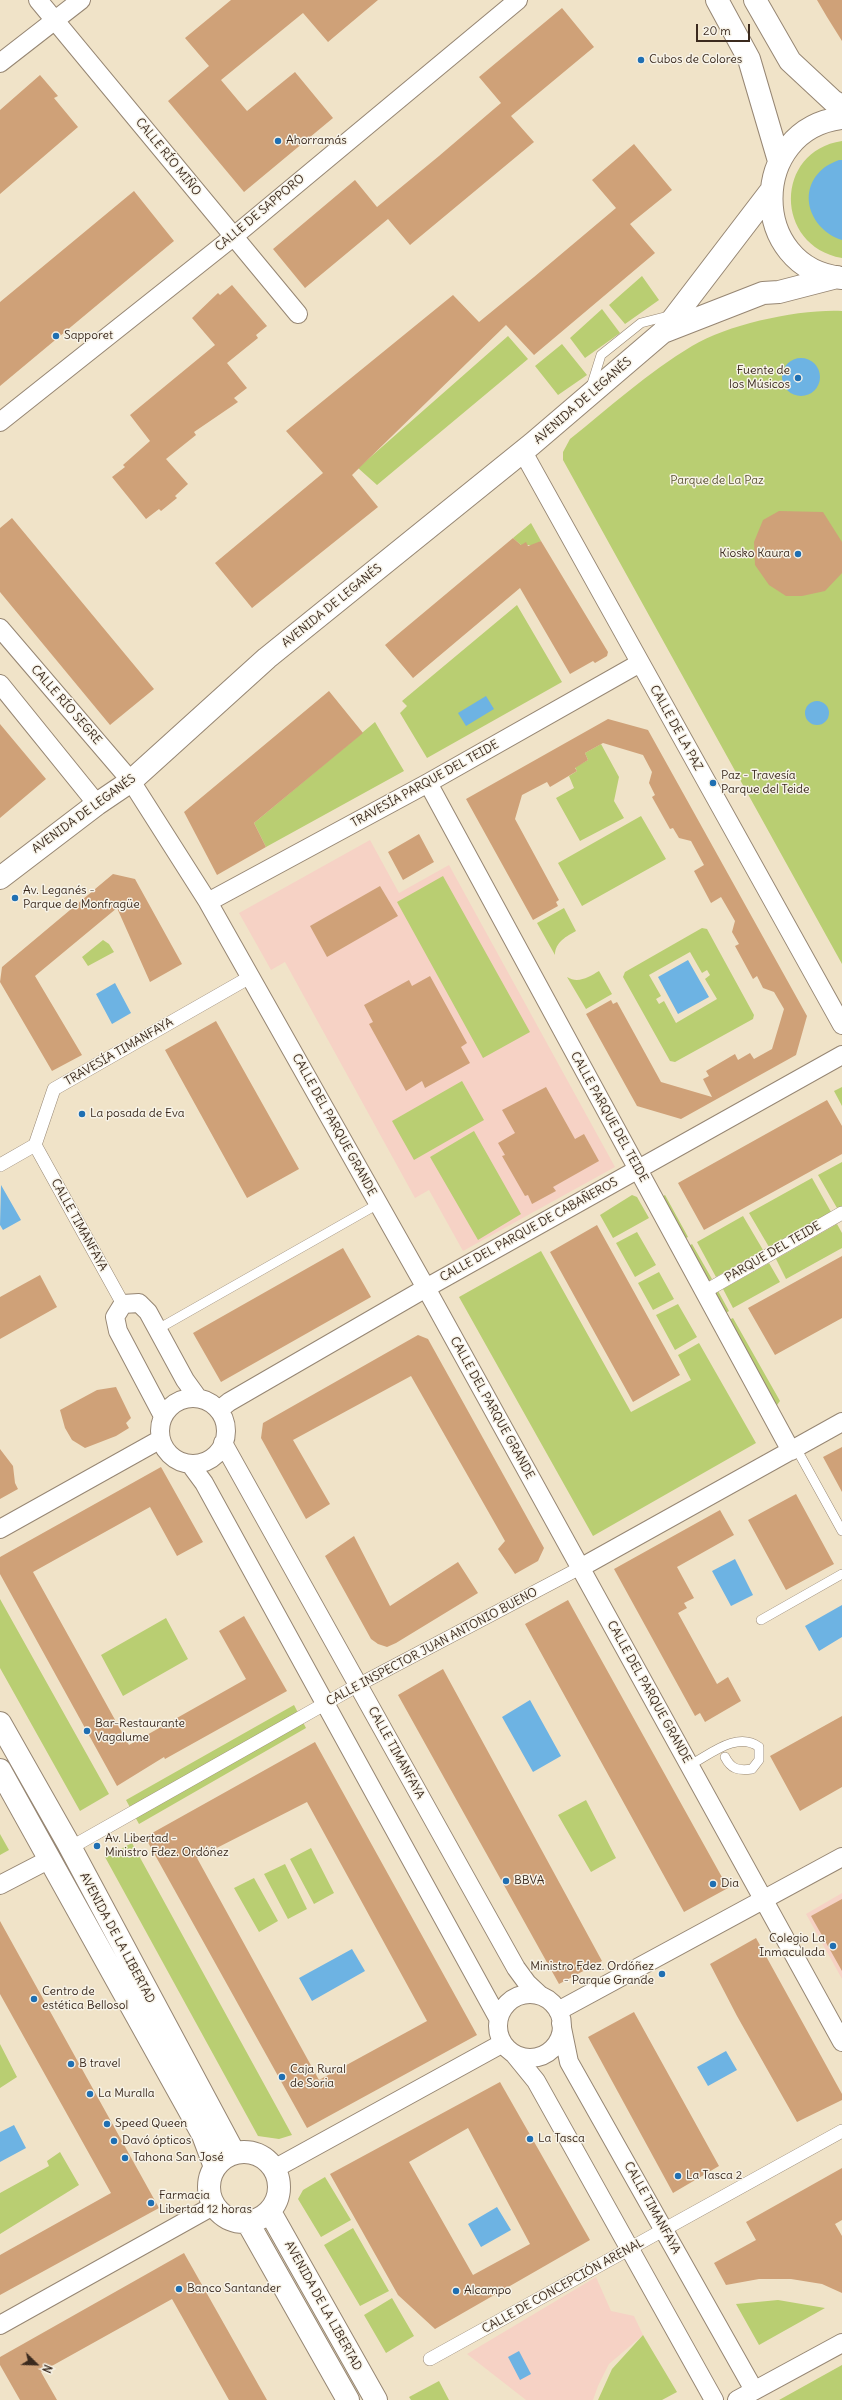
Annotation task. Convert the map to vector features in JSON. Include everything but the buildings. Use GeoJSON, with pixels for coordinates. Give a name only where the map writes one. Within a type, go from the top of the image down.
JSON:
{"type":"FeatureCollection","features":[{"type":"Feature","properties":{"kind":"street","name":"CALLE RÍO MIÑO"},"geometry":{"type":"LineString","coordinates":[[38,0],[233,237],[301,317]]}},
{"type":"Feature","properties":{"kind":"street"},"geometry":{"type":"LineString","coordinates":[[0,63],[54,19],[81,0]]}},
{"type":"Feature","properties":{"kind":"street","name":"CALLE DE SAPPORO"},"geometry":{"type":"LineString","coordinates":[[0,422],[233,237],[518,0]]}},
{"type":"Feature","properties":{"kind":"street"},"geometry":{"type":"LineString","coordinates":[[717,0],[750,59],[779,161]]}},
{"type":"Feature","properties":{"kind":"street"},"geometry":{"type":"LineString","coordinates":[[755,0],[790,61],[832,101],[842,106]]}},
{"type":"Feature","properties":{"kind":"street"},"geometry":{"type":"LineString","coordinates":[[839,278],[814,270],[795,256],[781,238],[772,216],[770,192],[779,161],[798,135],[826,120],[842,118]]}},
{"type":"Feature","properties":{"kind":"street","name":"AVENIDA DE LEGANÉS"},"geometry":{"type":"LineString","coordinates":[[0,878],[97,804],[131,781],[267,658],[523,452],[663,332],[770,192]]}},
{"type":"Feature","properties":{"kind":"street","name":"AVENIDA DE LEGANÉS"},"geometry":{"type":"LineString","coordinates":[[663,332],[763,293],[785,291],[839,278]]}},
{"type":"Feature","properties":{"kind":"street","name":"CALLE DE LA PAZ"},"geometry":{"type":"LineString","coordinates":[[523,452],[842,1025]]}},
{"type":"Feature","properties":{"kind":"street","name":"CALLE RÍO SEGRE"},"geometry":{"type":"LineString","coordinates":[[0,628],[131,781]]}},
{"type":"Feature","properties":{"kind":"street","name":"TRAVESÍA PARQUE DEL TEIDE"},"geometry":{"type":"LineString","coordinates":[[208,902],[428,784],[640,663]]}},
{"type":"Feature","properties":{"kind":"street"},"geometry":{"type":"LineString","coordinates":[[0,684],[97,804]]}},
{"type":"Feature","properties":{"kind":"street","name":"CALLE DEL PARQUE GRANDE"},"geometry":{"type":"LineString","coordinates":[[131,781],[208,902],[426,1288],[842,2042]]}},
{"type":"Feature","properties":{"kind":"street","name":"CALLE PARQUE DEL TEIDE"},"geometry":{"type":"LineString","coordinates":[[428,784],[704,1292],[794,1450]]}},
{"type":"Feature","properties":{"kind":"street","name":"TRAVESÍA TIMANFAYA"},"geometry":{"type":"LineString","coordinates":[[35,1145],[54,1089],[250,976]]}},
{"type":"Feature","properties":{"kind":"street","name":"CALLE DEL PARQUE DE CABAÑEROS"},"geometry":{"type":"LineString","coordinates":[[219,1410],[229,1402],[426,1288],[842,1055]]}},
{"type":"Feature","properties":{"kind":"street"},"geometry":{"type":"LineString","coordinates":[[0,1166],[35,1145]]}},
{"type":"Feature","properties":{"kind":"street","name":"CALLE TIMANFAYA"},"geometry":{"type":"LineString","coordinates":[[35,1145],[123,1304]]}},
{"type":"Feature","properties":{"kind":"street","name":"PARQUE DEL TEIDE"},"geometry":{"type":"LineString","coordinates":[[704,1292],[842,1213]]}},
{"type":"Feature","properties":{"kind":"street"},"geometry":{"type":"LineString","coordinates":[[163,1416],[118,1331],[115,1317],[123,1304],[139,1303],[148,1312],[185,1380],[198,1398]]}},
{"type":"Feature","properties":{"kind":"street"},"geometry":{"type":"LineString","coordinates":[[198,1398],[210,1402],[219,1410],[224,1421],[223,1443],[216,1454],[203,1462],[190,1464],[181,1462],[166,1451],[160,1439],[160,1426],[163,1416],[170,1406],[184,1399],[198,1398]]}},
{"type":"Feature","properties":{"kind":"street","name":"CALLE INSPECTOR JUAN ANTONIO BUENO"},"geometry":{"type":"LineString","coordinates":[[70,1848],[358,1685],[580,1568],[842,1422]]}},
{"type":"Feature","properties":{"kind":"street"},"geometry":{"type":"LineString","coordinates":[[0,1529],[160,1439]]}},
{"type":"Feature","properties":{"kind":"street","name":"CALLE TIMANFAYA"},"geometry":{"type":"LineString","coordinates":[[223,1443],[516,1968],[527,1983],[541,1996]]}},
{"type":"Feature","properties":{"kind":"street"},"geometry":{"type":"LineString","coordinates":[[190,1464],[204,1483],[498,2018]]}},
{"type":"Feature","properties":{"kind":"street","name":"AVENIDA DE LA LIBERTAD"},"geometry":{"type":"LineString","coordinates":[[0,1722],[70,1848],[234,2153]]}},
{"type":"Feature","properties":{"kind":"street","name":"AVENIDA DE LA LIBERTAD"},"geometry":{"type":"LineString","coordinates":[[0,1770],[203,2135],[215,2167]]}},
{"type":"Feature","properties":{"kind":"street"},"geometry":{"type":"LineString","coordinates":[[560,2017],[842,1857]]}},
{"type":"Feature","properties":{"kind":"street"},"geometry":{"type":"LineString","coordinates":[[0,1885],[50,1859]]}},
{"type":"Feature","properties":{"kind":"street"},"geometry":{"type":"LineString","coordinates":[[508,2048],[527,2058],[541,2056],[552,2048],[560,2036],[560,2017],[551,2002],[541,1996],[530,1994],[520,1995],[510,2000],[503,2008],[498,2018],[498,2031],[508,2048],[536,2081],[714,2400]]}},
{"type":"Feature","properties":{"kind":"street","name":"CALLE TIMANFAYA"},"geometry":{"type":"LineString","coordinates":[[560,2017],[569,2062],[754,2390]]}},
{"type":"Feature","properties":{"kind":"street"},"geometry":{"type":"LineString","coordinates":[[274,2169],[508,2048]]}},
{"type":"Feature","properties":{"kind":"street","name":"CALLE DE CONCEPCIÓN ARENAL"},"geometry":{"type":"LineString","coordinates":[[430,2359],[842,2131]]}},
{"type":"Feature","properties":{"kind":"street"},"geometry":{"type":"LineString","coordinates":[[246,2152],[257,2154],[267,2160],[274,2169],[278,2180],[279,2191],[276,2202],[270,2212],[260,2219],[248,2223],[228,2220],[214,2206],[208,2186],[215,2167],[224,2158],[234,2153],[246,2152]]}},
{"type":"Feature","properties":{"kind":"street"},"geometry":{"type":"LineString","coordinates":[[0,2325],[214,2206]]}},
{"type":"Feature","properties":{"kind":"street","name":"AVENIDA DE LA LIBERTAD"},"geometry":{"type":"LineString","coordinates":[[270,2212],[376,2400]]}},
{"type":"Feature","properties":{"kind":"street","name":"AVENIDA DE LA LIBERTAD"},"geometry":{"type":"LineString","coordinates":[[248,2223],[348,2400]]}},
{"type":"Feature","properties":{"kind":"street"},"geometry":{"type":"LineString","coordinates":[[737,2400],[842,2343]]}},
{"type":"Feature","properties":{"kind":"lane"},"geometry":{"type":"LineString","coordinates":[[588,396],[601,355],[641,323],[678,313]]}},
{"type":"Feature","properties":{"kind":"lane"},"geometry":{"type":"LineString","coordinates":[[158,1329],[378,1204]]}},
{"type":"Feature","properties":{"kind":"lane"},"geometry":{"type":"LineString","coordinates":[[794,1450],[842,1531]]}},
{"type":"Feature","properties":{"kind":"lane"},"geometry":{"type":"LineString","coordinates":[[761,1620],[842,1574]]}},
{"type":"Feature","properties":{"kind":"lane"},"geometry":{"type":"LineString","coordinates":[[690,1765],[737,1740],[750,1740],[759,1747],[759,1760],[752,1769],[740,1771],[730,1766],[725,1756]]}},
{"type":"Feature","properties":{"kind":"shaded area"},"geometry":{"type":"Polygon","coordinates":[[[370,840],[399,893],[449,865],[615,1167],[463,1251],[429,1190],[415,1198],[285,962],[271,970],[239,913],[370,840]]]}},
{"type":"Feature","properties":{"kind":"shaded area","name":"Colegio La Inmaculada"},"geometry":{"type":"Polygon","coordinates":[[[842,1893],[842,1979],[806,1914],[842,1893]]]}},
{"type":"Feature","properties":{"kind":"shaded area"},"geometry":{"type":"Polygon","coordinates":[[[596,2277],[611,2311],[634,2316],[643,2335],[609,2364],[593,2400],[526,2400],[467,2354],[596,2277]]]}},
{"type":"Feature","properties":{"kind":"green space"},"geometry":{"type":"Polygon","coordinates":[[[842,141],[842,258],[820,250],[804,236],[794,218],[791,199],[794,179],[804,162],[820,148],[842,141]]]}},
{"type":"Feature","properties":{"kind":"green space"},"geometry":{"type":"Polygon","coordinates":[[[642,276],[659,300],[625,324],[609,305],[642,276]]]}},
{"type":"Feature","properties":{"kind":"green space"},"geometry":{"type":"Polygon","coordinates":[[[602,309],[620,333],[585,358],[570,338],[602,309]]]}},
{"type":"Feature","properties":{"kind":"green space","name":"Parque de La Paz"},"geometry":{"type":"Polygon","coordinates":[[[842,311],[842,964],[563,460],[563,452],[570,439],[629,391],[676,356],[707,338],[744,325],[785,315],[842,311]]]}},
{"type":"Feature","properties":{"kind":"green space"},"geometry":{"type":"Polygon","coordinates":[[[508,336],[528,359],[377,485],[358,468],[508,336]]]}},
{"type":"Feature","properties":{"kind":"green space"},"geometry":{"type":"Polygon","coordinates":[[[562,344],[587,375],[558,395],[535,366],[562,344]]]}},
{"type":"Feature","properties":{"kind":"green space"},"geometry":{"type":"Polygon","coordinates":[[[531,523],[541,541],[533,546],[521,545],[513,538],[531,523]]]}},
{"type":"Feature","properties":{"kind":"green space"},"geometry":{"type":"Polygon","coordinates":[[[517,605],[562,682],[427,758],[400,713],[407,706],[402,701],[517,605]]]}},
{"type":"Feature","properties":{"kind":"green space"},"geometry":{"type":"Polygon","coordinates":[[[375,722],[404,771],[266,847],[254,823],[375,722]]]}},
{"type":"Feature","properties":{"kind":"green space"},"geometry":{"type":"Polygon","coordinates":[[[601,744],[619,777],[614,801],[624,818],[580,841],[556,798],[574,788],[569,776],[577,771],[575,767],[588,760],[585,753],[601,744]]]}},
{"type":"Feature","properties":{"kind":"green space"},"geometry":{"type":"Polygon","coordinates":[[[641,816],[666,859],[582,906],[558,863],[641,816]]]}},
{"type":"Feature","properties":{"kind":"green space"},"geometry":{"type":"Polygon","coordinates":[[[443,876],[530,1032],[483,1058],[397,902],[443,876]]]}},
{"type":"Feature","properties":{"kind":"green space"},"geometry":{"type":"Polygon","coordinates":[[[564,908],[576,931],[565,937],[559,943],[555,955],[537,923],[564,908]]]}},
{"type":"Feature","properties":{"kind":"green space"},"geometry":{"type":"Polygon","coordinates":[[[702,928],[707,929],[754,1015],[753,1019],[675,1062],[670,1061],[623,977],[625,972],[702,928]],[[690,952],[649,975],[661,996],[656,999],[659,1004],[664,1001],[676,1023],[717,999],[705,979],[710,975],[707,970],[702,973],[690,952]]]}},
{"type":"Feature","properties":{"kind":"green space"},"geometry":{"type":"Polygon","coordinates":[[[103,940],[109,944],[114,952],[88,966],[82,957],[103,940]]]}},
{"type":"Feature","properties":{"kind":"green space"},"geometry":{"type":"Polygon","coordinates":[[[599,971],[612,994],[586,1009],[567,977],[579,980],[599,971]]]}},
{"type":"Feature","properties":{"kind":"green space"},"geometry":{"type":"Polygon","coordinates":[[[462,1081],[484,1120],[414,1160],[392,1121],[462,1081]]]}},
{"type":"Feature","properties":{"kind":"green space"},"geometry":{"type":"Polygon","coordinates":[[[842,1087],[842,1106],[834,1091],[842,1087]]]}},
{"type":"Feature","properties":{"kind":"green space"},"geometry":{"type":"Polygon","coordinates":[[[474,1131],[521,1214],[478,1240],[430,1157],[474,1131]]]}},
{"type":"Feature","properties":{"kind":"green space"},"geometry":{"type":"Polygon","coordinates":[[[842,1162],[842,1206],[837,1208],[818,1175],[842,1162]]]}},
{"type":"Feature","properties":{"kind":"green space"},"geometry":{"type":"Polygon","coordinates":[[[812,1178],[831,1212],[769,1247],[749,1213],[812,1178]]]}},
{"type":"Feature","properties":{"kind":"green space"},"geometry":{"type":"Polygon","coordinates":[[[632,1195],[637,1197],[649,1218],[613,1238],[600,1215],[632,1195]]]}},
{"type":"Feature","properties":{"kind":"green space"},"geometry":{"type":"Polygon","coordinates":[[[665,1195],[688,1237],[680,1241],[657,1200],[665,1195]]]}},
{"type":"Feature","properties":{"kind":"green space"},"geometry":{"type":"Polygon","coordinates":[[[743,1216],[763,1250],[716,1277],[697,1242],[743,1216]]]}},
{"type":"Feature","properties":{"kind":"green space"},"geometry":{"type":"Polygon","coordinates":[[[837,1224],[842,1233],[842,1248],[786,1279],[776,1259],[837,1224]]]}},
{"type":"Feature","properties":{"kind":"green space"},"geometry":{"type":"Polygon","coordinates":[[[637,1232],[656,1265],[635,1277],[616,1243],[637,1232]]]}},
{"type":"Feature","properties":{"kind":"green space"},"geometry":{"type":"Polygon","coordinates":[[[692,1244],[712,1279],[703,1285],[684,1249],[692,1244]]]}},
{"type":"Feature","properties":{"kind":"green space"},"geometry":{"type":"Polygon","coordinates":[[[541,1251],[631,1412],[691,1380],[678,1355],[699,1343],[756,1443],[593,1536],[459,1297],[541,1251]]]}},
{"type":"Feature","properties":{"kind":"green space"},"geometry":{"type":"Polygon","coordinates":[[[769,1263],[780,1282],[733,1308],[723,1289],[769,1263]]]}},
{"type":"Feature","properties":{"kind":"green space"},"geometry":{"type":"Polygon","coordinates":[[[659,1272],[674,1299],[653,1310],[638,1283],[659,1272]]]}},
{"type":"Feature","properties":{"kind":"green space"},"geometry":{"type":"Polygon","coordinates":[[[718,1291],[729,1311],[721,1316],[710,1296],[718,1291]]]}},
{"type":"Feature","properties":{"kind":"green space"},"geometry":{"type":"Polygon","coordinates":[[[678,1304],[697,1337],[675,1350],[656,1315],[678,1304]]]}},
{"type":"Feature","properties":{"kind":"green space"},"geometry":{"type":"Polygon","coordinates":[[[733,1318],[780,1401],[774,1409],[725,1322],[733,1318]]]}},
{"type":"Feature","properties":{"kind":"green space"},"geometry":{"type":"Polygon","coordinates":[[[0,1599],[109,1794],[80,1811],[0,1668],[0,1599]]]}},
{"type":"Feature","properties":{"kind":"green space"},"geometry":{"type":"Polygon","coordinates":[[[166,1618],[188,1659],[123,1696],[101,1655],[166,1618]]]}},
{"type":"Feature","properties":{"kind":"green space"},"geometry":{"type":"Polygon","coordinates":[[[294,1705],[306,1728],[139,1824],[126,1800],[294,1705]]]}},
{"type":"Feature","properties":{"kind":"green space"},"geometry":{"type":"Polygon","coordinates":[[[586,1800],[616,1858],[591,1872],[558,1815],[586,1800]]]}},
{"type":"Feature","properties":{"kind":"green space"},"geometry":{"type":"Polygon","coordinates":[[[0,1834],[9,1850],[0,1855],[0,1834]]]}},
{"type":"Feature","properties":{"kind":"green space"},"geometry":{"type":"Polygon","coordinates":[[[132,1843],[292,2135],[279,2139],[258,2136],[105,1857],[132,1843]]]}},
{"type":"Feature","properties":{"kind":"green space"},"geometry":{"type":"Polygon","coordinates":[[[311,1848],[334,1893],[314,1904],[290,1859],[311,1848]]]}},
{"type":"Feature","properties":{"kind":"green space"},"geometry":{"type":"Polygon","coordinates":[[[285,1864],[307,1909],[288,1919],[264,1874],[285,1864]]]}},
{"type":"Feature","properties":{"kind":"green space"},"geometry":{"type":"Polygon","coordinates":[[[254,1878],[278,1921],[259,1932],[234,1888],[254,1878]]]}},
{"type":"Feature","properties":{"kind":"green space"},"geometry":{"type":"Polygon","coordinates":[[[0,2044],[17,2077],[0,2088],[0,2044]]]}},
{"type":"Feature","properties":{"kind":"green space"},"geometry":{"type":"Polygon","coordinates":[[[60,2152],[79,2185],[0,2234],[0,2193],[49,2166],[47,2161],[60,2152]]]}},
{"type":"Feature","properties":{"kind":"green space"},"geometry":{"type":"Polygon","coordinates":[[[325,2177],[351,2220],[321,2237],[298,2199],[303,2190],[325,2177]]]}},
{"type":"Feature","properties":{"kind":"green space"},"geometry":{"type":"Polygon","coordinates":[[[353,2228],[389,2291],[360,2306],[324,2245],[353,2228]]]}},
{"type":"Feature","properties":{"kind":"green space"},"geometry":{"type":"Polygon","coordinates":[[[392,2298],[414,2336],[386,2353],[364,2315],[392,2298]]]}},
{"type":"Feature","properties":{"kind":"green space"},"geometry":{"type":"Polygon","coordinates":[[[778,2300],[825,2308],[759,2345],[736,2304],[778,2300]]]}},
{"type":"Feature","properties":{"kind":"green space"},"geometry":{"type":"Polygon","coordinates":[[[643,2335],[677,2392],[662,2400],[598,2400],[612,2369],[643,2335]]]}},
{"type":"Feature","properties":{"kind":"green space"},"geometry":{"type":"Polygon","coordinates":[[[842,2365],[842,2400],[779,2400],[842,2365]]]}},
{"type":"Feature","properties":{"kind":"green space"},"geometry":{"type":"Polygon","coordinates":[[[439,2381],[449,2400],[411,2400],[409,2397],[439,2381]]]}},
{"type":"Feature","properties":{"kind":"water"},"geometry":{"type":"Polygon","coordinates":[[[842,160],[842,240],[831,235],[822,228],[815,219],[810,208],[809,198],[810,187],[816,176],[825,167],[842,160]]]}},
{"type":"Feature","properties":{"kind":"water"},"geometry":{"type":"Polygon","coordinates":[[[797,358],[805,358],[815,363],[819,370],[819,384],[815,391],[805,396],[797,396],[787,391],[785,388],[782,381],[782,373],[787,363],[790,361],[797,358]]]}},
{"type":"Feature","properties":{"kind":"water"},"geometry":{"type":"Polygon","coordinates":[[[486,696],[494,709],[466,726],[458,713],[486,696]]]}},
{"type":"Feature","properties":{"kind":"water"},"geometry":{"type":"Polygon","coordinates":[[[817,701],[825,705],[829,713],[825,721],[817,725],[809,721],[805,713],[809,705],[817,701]]]}},
{"type":"Feature","properties":{"kind":"water"},"geometry":{"type":"Polygon","coordinates":[[[688,960],[709,997],[678,1014],[658,977],[688,960]]]}},
{"type":"Feature","properties":{"kind":"water"},"geometry":{"type":"Polygon","coordinates":[[[115,983],[131,1013],[112,1024],[96,994],[115,983]]]}},
{"type":"Feature","properties":{"kind":"water"},"geometry":{"type":"Polygon","coordinates":[[[1,1185],[21,1220],[3,1230],[0,1225],[1,1185]]]}},
{"type":"Feature","properties":{"kind":"water"},"geometry":{"type":"Polygon","coordinates":[[[735,1559],[753,1595],[731,1606],[712,1571],[735,1559]]]}},
{"type":"Feature","properties":{"kind":"water"},"geometry":{"type":"Polygon","coordinates":[[[842,1605],[842,1637],[819,1651],[805,1626],[842,1605]]]}},
{"type":"Feature","properties":{"kind":"water"},"geometry":{"type":"Polygon","coordinates":[[[530,1700],[561,1756],[533,1772],[502,1717],[530,1700]]]}},
{"type":"Feature","properties":{"kind":"water"},"geometry":{"type":"Polygon","coordinates":[[[352,1949],[365,1971],[312,2001],[299,1978],[352,1949]]]}},
{"type":"Feature","properties":{"kind":"water"},"geometry":{"type":"Polygon","coordinates":[[[726,2051],[737,2070],[708,2086],[697,2067],[726,2051]]]}},
{"type":"Feature","properties":{"kind":"water"},"geometry":{"type":"Polygon","coordinates":[[[14,2125],[26,2148],[0,2162],[0,2132],[14,2125]]]}},
{"type":"Feature","properties":{"kind":"water"},"geometry":{"type":"Polygon","coordinates":[[[497,2207],[511,2230],[481,2247],[468,2224],[497,2207]]]}},
{"type":"Feature","properties":{"kind":"water"},"geometry":{"type":"Polygon","coordinates":[[[519,2351],[531,2374],[520,2380],[508,2357],[519,2351]]]}},
{"type":"Feature","properties":{"kind":"place","name":"Cubos de Colores"},"geometry":{"type":"Point","coordinates":[641,60]}},
{"type":"Feature","properties":{"kind":"place","name":"Ahorramás"},"geometry":{"type":"Point","coordinates":[278,141]}},
{"type":"Feature","properties":{"kind":"place","name":"Sapporet"},"geometry":{"type":"Point","coordinates":[56,336]}},
{"type":"Feature","properties":{"kind":"place","name":"Fuente de los Músicos"},"geometry":{"type":"Point","coordinates":[798,378]}},
{"type":"Feature","properties":{"kind":"place","name":"Kiosko Kaura"},"geometry":{"type":"Point","coordinates":[798,554]}},
{"type":"Feature","properties":{"kind":"place","name":"Paz - Travesía Parque del Teide"},"geometry":{"type":"Point","coordinates":[713,783]}},
{"type":"Feature","properties":{"kind":"place","name":"Av. Leganés - Parque de Monfragüe"},"geometry":{"type":"Point","coordinates":[15,898]}},
{"type":"Feature","properties":{"kind":"place","name":"La posada de Eva"},"geometry":{"type":"Point","coordinates":[82,1114]}},
{"type":"Feature","properties":{"kind":"place","name":"Bar-Restaurante Vagalume"},"geometry":{"type":"Point","coordinates":[87,1731]}},
{"type":"Feature","properties":{"kind":"place","name":"Av. Libertad - Ministro Fdez. Ordóñez"},"geometry":{"type":"Point","coordinates":[97,1846]}},
{"type":"Feature","properties":{"kind":"place","name":"BBVA"},"geometry":{"type":"Point","coordinates":[506,1881]}},
{"type":"Feature","properties":{"kind":"place","name":"Dia"},"geometry":{"type":"Point","coordinates":[713,1884]}},
{"type":"Feature","properties":{"kind":"place","name":"Colegio La Inmaculada"},"geometry":{"type":"Point","coordinates":[833,1946]}},
{"type":"Feature","properties":{"kind":"place","name":"Ministro Fdez. Ordóñez - Parque Grande"},"geometry":{"type":"Point","coordinates":[662,1974]}},
{"type":"Feature","properties":{"kind":"place","name":"Centro de estética Bellosol"},"geometry":{"type":"Point","coordinates":[34,1999]}},
{"type":"Feature","properties":{"kind":"place","name":"B travel"},"geometry":{"type":"Point","coordinates":[71,2064]}},
{"type":"Feature","properties":{"kind":"place","name":"Caja Rural de Soria"},"geometry":{"type":"Point","coordinates":[282,2077]}},
{"type":"Feature","properties":{"kind":"place","name":"La Muralla"},"geometry":{"type":"Point","coordinates":[90,2094]}},
{"type":"Feature","properties":{"kind":"place","name":"Speed Queen"},"geometry":{"type":"Point","coordinates":[107,2124]}},
{"type":"Feature","properties":{"kind":"place","name":"La Tasca"},"geometry":{"type":"Point","coordinates":[530,2139]}},
{"type":"Feature","properties":{"kind":"place","name":"Davó ópticos"},"geometry":{"type":"Point","coordinates":[114,2141]}},
{"type":"Feature","properties":{"kind":"place","name":"Tahona San José"},"geometry":{"type":"Point","coordinates":[125,2158]}},
{"type":"Feature","properties":{"kind":"place","name":"La Tasca 2"},"geometry":{"type":"Point","coordinates":[678,2176]}},
{"type":"Feature","properties":{"kind":"place","name":"Farmacia Libertad 12 horas"},"geometry":{"type":"Point","coordinates":[151,2203]}},
{"type":"Feature","properties":{"kind":"place","name":"Banco Santander"},"geometry":{"type":"Point","coordinates":[179,2289]}},
{"type":"Feature","properties":{"kind":"place","name":"Alcampo"},"geometry":{"type":"Point","coordinates":[456,2291]}}]}
